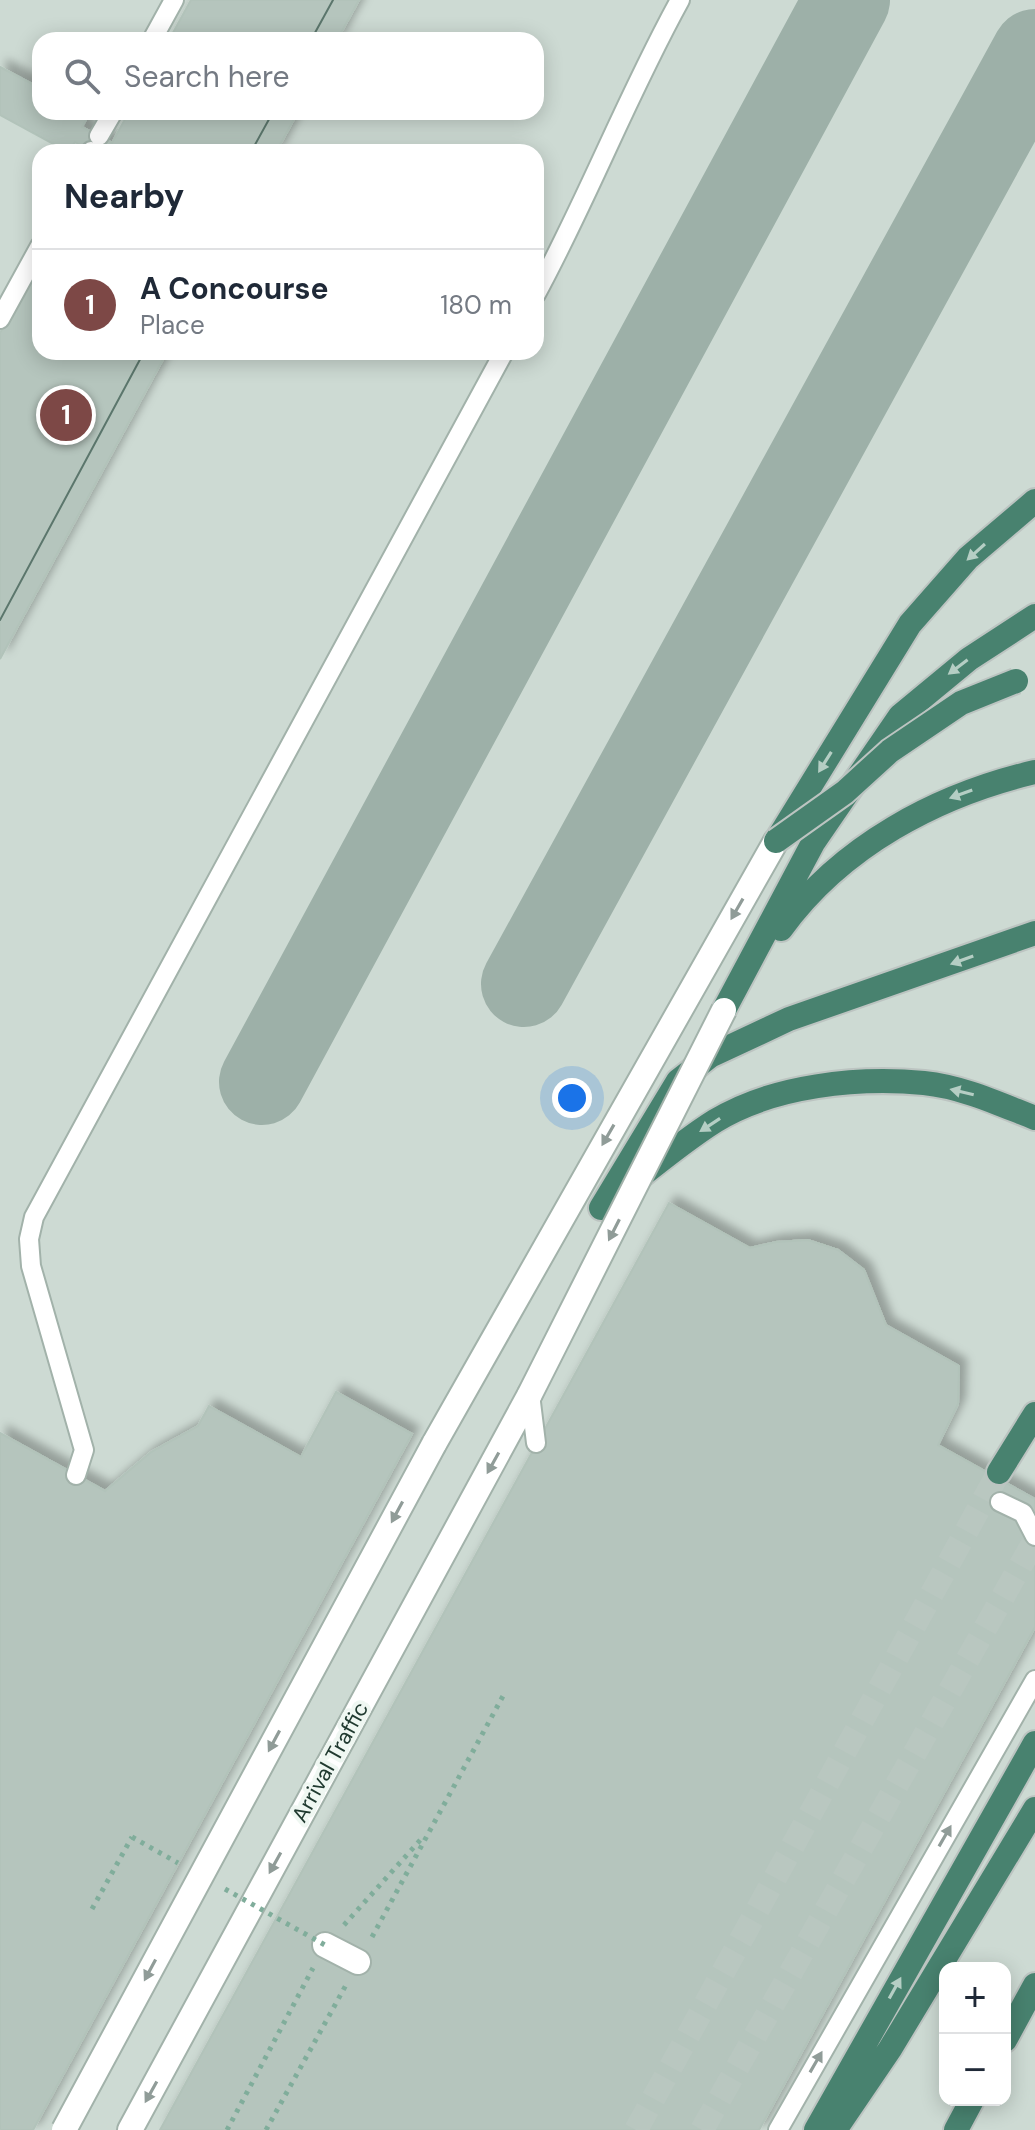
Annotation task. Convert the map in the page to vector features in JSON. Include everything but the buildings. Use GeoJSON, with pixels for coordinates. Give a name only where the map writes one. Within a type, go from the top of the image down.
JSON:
{"type":"FeatureCollection","features":[{"type":"Feature","properties":{"kind":"highway"},"geometry":{"type":"LineString","coordinates":[[776,841],[910,624],[968,558],[1035,501]]}},
{"type":"Feature","properties":{"kind":"highway"},"geometry":{"type":"LineString","coordinates":[[724,1010],[813,843],[900,716],[926,690],[1029,619]]}},
{"type":"Feature","properties":{"kind":"highway"},"geometry":{"type":"LineString","coordinates":[[776,841],[845,792],[890,751],[961,703],[1035,678]]}},
{"type":"Feature","properties":{"kind":"highway"},"geometry":{"type":"LineString","coordinates":[[724,1010],[801,902],[882,834],[939,802],[1035,772]]}},
{"type":"Feature","properties":{"kind":"highway"},"geometry":{"type":"LineString","coordinates":[[1035,933],[789,1019],[710,1056],[678,1081],[601,1208],[718,1119],[762,1101],[816,1088],[855,1082],[926,1083],[975,1095],[1035,1118]]}},
{"type":"Feature","properties":{"kind":"highway"},"geometry":{"type":"LineString","coordinates":[[999,1472],[1035,1414]]}},
{"type":"Feature","properties":{"kind":"highway"},"geometry":{"type":"LineString","coordinates":[[816,2130],[1035,1743]]}},
{"type":"Feature","properties":{"kind":"highway"},"geometry":{"type":"LineString","coordinates":[[835,2130],[890,2049],[1035,1809]]}},
{"type":"Feature","properties":{"kind":"highway"},"geometry":{"type":"LineString","coordinates":[[1008,2034],[1035,1985]]}},
{"type":"Feature","properties":{"kind":"highway"},"geometry":{"type":"LineString","coordinates":[[956,2130],[969,2106]]}},
{"type":"Feature","properties":{"kind":"street"},"geometry":{"type":"LineString","coordinates":[[64,2130],[478,1362],[776,841]]}},
{"type":"Feature","properties":{"kind":"street","name":"Arrival Traffic"},"geometry":{"type":"LineString","coordinates":[[130,2130],[530,1394],[724,1010]]}},
{"type":"Feature","properties":{"kind":"street"},"geometry":{"type":"LineString","coordinates":[[325,1945],[358,1962]]}},
{"type":"Feature","properties":{"kind":"lane"},"geometry":{"type":"LineString","coordinates":[[156,32],[174,0]]}},
{"type":"Feature","properties":{"kind":"lane"},"geometry":{"type":"LineString","coordinates":[[544,279],[580,213],[637,77],[680,0]]}},
{"type":"Feature","properties":{"kind":"lane"},"geometry":{"type":"LineString","coordinates":[[95,144],[109,120]]}},
{"type":"Feature","properties":{"kind":"lane"},"geometry":{"type":"LineString","coordinates":[[0,319],[32,261]]}},
{"type":"Feature","properties":{"kind":"lane"},"geometry":{"type":"LineString","coordinates":[[76,1475],[84,1450],[31,1266],[29,1239],[34,1217],[500,360]]}},
{"type":"Feature","properties":{"kind":"lane"},"geometry":{"type":"LineString","coordinates":[[530,1394],[536,1443]]}},
{"type":"Feature","properties":{"kind":"lane"},"geometry":{"type":"LineString","coordinates":[[1000,1502],[1023,1513],[1035,1536]]}},
{"type":"Feature","properties":{"kind":"lane"},"geometry":{"type":"LineString","coordinates":[[778,2130],[1035,1680]]}},
{"type":"Feature","properties":{"kind":"path"},"geometry":{"type":"LineString","coordinates":[[266,2130],[503,1696]]}},
{"type":"Feature","properties":{"kind":"path"},"geometry":{"type":"LineString","coordinates":[[227,2130],[325,1945],[430,1830]]}},
{"type":"Feature","properties":{"kind":"path"},"geometry":{"type":"LineString","coordinates":[[92,1909],[132,1837],[187,1868]]}},
{"type":"Feature","properties":{"kind":"path"},"geometry":{"type":"LineString","coordinates":[[215,1883],[325,1945]]}},
{"type":"Feature","properties":{"kind":"shaded area"},"geometry":{"type":"Polygon","coordinates":[[[0,0],[1035,0],[1035,2130],[0,2130],[0,0]]]}},
{"type":"Feature","properties":{"kind":"taxiway"},"geometry":{"type":"LineString","coordinates":[[262,1082],[847,0]]}},
{"type":"Feature","properties":{"kind":"taxiway"},"geometry":{"type":"LineString","coordinates":[[524,984],[1035,52]]}},
{"type":"Feature","properties":{"kind":"tunnel"},"geometry":{"type":"LineString","coordinates":[[636,2130],[999,1472]]}},
{"type":"Feature","properties":{"kind":"tunnel"},"geometry":{"type":"LineString","coordinates":[[702,2130],[1035,1540]]}},
{"type":"Feature","properties":{"kind":"tram line"},"geometry":{"type":"LineString","coordinates":[[315,32],[333,0]]}},
{"type":"Feature","properties":{"kind":"tram line"},"geometry":{"type":"LineString","coordinates":[[255,144],[269,120]]}},
{"type":"Feature","properties":{"kind":"tram line"},"geometry":{"type":"LineString","coordinates":[[0,620],[140,360]]}},
{"type":"Feature","properties":{"kind":"place","name":"A Concourse"},"geometry":{"type":"Point","coordinates":[66,415]}}]}
